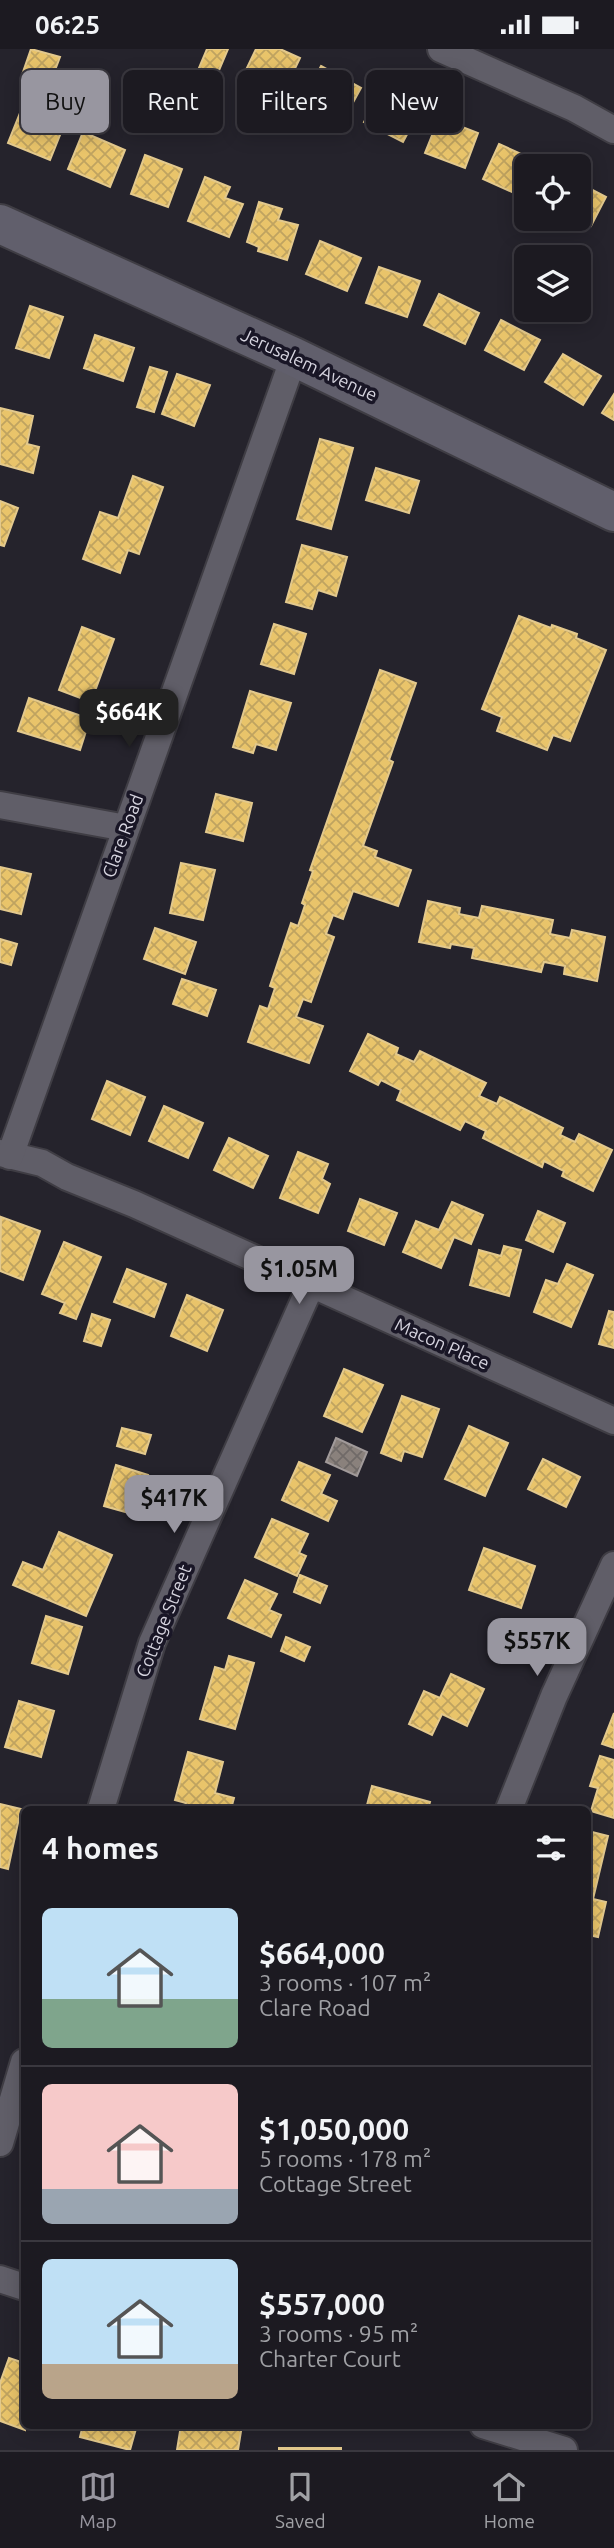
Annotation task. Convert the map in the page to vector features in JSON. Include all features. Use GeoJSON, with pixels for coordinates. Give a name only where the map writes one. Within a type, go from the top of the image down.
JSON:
{"type":"FeatureCollection","features":[{"type":"Feature","properties":{"kind":"main road","name":"Jerusalem Avenue"},"geometry":{"type":"LineString","coordinates":[[0,225],[294,357],[614,512]]}},
{"type":"Feature","properties":{"kind":"street"},"geometry":{"type":"LineString","coordinates":[[441,49],[614,129]]}},
{"type":"Feature","properties":{"kind":"street","name":"Clare Road"},"geometry":{"type":"LineString","coordinates":[[5,1154],[126,828],[294,357]]}},
{"type":"Feature","properties":{"kind":"street"},"geometry":{"type":"LineString","coordinates":[[0,805],[126,828]]}},
{"type":"Feature","properties":{"kind":"street","name":"Macon Place"},"geometry":{"type":"LineString","coordinates":[[5,1154],[42,1163],[67,1177],[134,1204],[614,1421]]}},
{"type":"Feature","properties":{"kind":"street","name":"Cottage Street"},"geometry":{"type":"LineString","coordinates":[[102,1806],[152,1643],[311,1285]]}},
{"type":"Feature","properties":{"kind":"street"},"geometry":{"type":"LineString","coordinates":[[510,1806],[554,1696],[614,1565]]}},
{"type":"Feature","properties":{"kind":"street"},"geometry":{"type":"LineString","coordinates":[[0,2143],[21,2072]]}},
{"type":"Feature","properties":{"kind":"street"},"geometry":{"type":"LineString","coordinates":[[0,2279],[21,2286]]}},
{"type":"Feature","properties":{"kind":"street"},"geometry":{"type":"LineString","coordinates":[[496,2429],[564,2450]]}},
{"type":"Feature","properties":{"kind":"building: Homes"},"geometry":{"type":"Polygon","coordinates":[[[31,49],[60,57],[55,70],[24,70],[31,49]]]}},
{"type":"Feature","properties":{"kind":"building: Homes"},"geometry":{"type":"Polygon","coordinates":[[[207,49],[228,49],[219,70],[199,68],[207,49]]]}},
{"type":"Feature","properties":{"kind":"building: Homes"},"geometry":{"type":"Polygon","coordinates":[[[256,49],[280,49],[300,58],[294,70],[246,70],[256,49]]]}},
{"type":"Feature","properties":{"kind":"building: Homes"},"geometry":{"type":"Polygon","coordinates":[[[352,83],[361,88],[352,104],[352,83]]]}},
{"type":"Feature","properties":{"kind":"building: Homes"},"geometry":{"type":"Polygon","coordinates":[[[21,110],[21,133],[61,133],[50,160],[8,143],[21,110]]]}},
{"type":"Feature","properties":{"kind":"building: Homes"},"geometry":{"type":"Polygon","coordinates":[[[463,127],[478,133],[465,168],[425,153],[433,133],[463,133],[463,127]]]}},
{"type":"Feature","properties":{"kind":"building: Homes"},"geometry":{"type":"Polygon","coordinates":[[[83,133],[125,150],[110,187],[68,169],[83,133]]]}},
{"type":"Feature","properties":{"kind":"building: Homes"},"geometry":{"type":"Polygon","coordinates":[[[385,133],[408,133],[403,142],[385,133]]]}},
{"type":"Feature","properties":{"kind":"building: Homes"},"geometry":{"type":"Polygon","coordinates":[[[499,144],[521,154],[514,154],[514,193],[483,179],[499,144]]]}},
{"type":"Feature","properties":{"kind":"building: Homes"},"geometry":{"type":"Polygon","coordinates":[[[145,155],[182,169],[168,207],[131,194],[145,155]]]}},
{"type":"Feature","properties":{"kind":"building: Homes"},"geometry":{"type":"Polygon","coordinates":[[[205,177],[230,187],[225,198],[243,204],[229,237],[188,221],[205,177]]]}},
{"type":"Feature","properties":{"kind":"building: Homes"},"geometry":{"type":"Polygon","coordinates":[[[591,189],[606,197],[591,226],[591,189]]]}},
{"type":"Feature","properties":{"kind":"building: Homes"},"geometry":{"type":"Polygon","coordinates":[[[259,202],[282,209],[278,220],[298,225],[287,260],[258,251],[259,247],[247,242],[259,202]]]}},
{"type":"Feature","properties":{"kind":"building: Homes"},"geometry":{"type":"Polygon","coordinates":[[[320,241],[361,258],[347,291],[306,274],[320,241]]]}},
{"type":"Feature","properties":{"kind":"building: Homes"},"geometry":{"type":"Polygon","coordinates":[[[379,267],[420,281],[407,317],[366,303],[379,267]]]}},
{"type":"Feature","properties":{"kind":"building: Homes"},"geometry":{"type":"Polygon","coordinates":[[[439,294],[479,313],[465,344],[424,325],[439,294]]]}},
{"type":"Feature","properties":{"kind":"building: Homes"},"geometry":{"type":"Polygon","coordinates":[[[30,306],[63,317],[49,358],[16,348],[30,306]]]}},
{"type":"Feature","properties":{"kind":"building: Homes"},"geometry":{"type":"Polygon","coordinates":[[[501,320],[540,340],[524,370],[485,350],[501,320]]]}},
{"type":"Feature","properties":{"kind":"building: Homes"},"geometry":{"type":"Polygon","coordinates":[[[95,335],[134,348],[123,381],[84,368],[95,335]]]}},
{"type":"Feature","properties":{"kind":"building: Homes"},"geometry":{"type":"Polygon","coordinates":[[[563,354],[601,376],[583,405],[545,382],[563,354]]]}},
{"type":"Feature","properties":{"kind":"building: Homes"},"geometry":{"type":"Polygon","coordinates":[[[150,367],[167,372],[154,412],[137,407],[150,367]]]}},
{"type":"Feature","properties":{"kind":"building: Homes"},"geometry":{"type":"Polygon","coordinates":[[[177,374],[210,385],[194,426],[162,414],[177,374]]]}},
{"type":"Feature","properties":{"kind":"building: Homes"},"geometry":{"type":"Polygon","coordinates":[[[614,394],[614,420],[602,413],[614,394]]]}},
{"type":"Feature","properties":{"kind":"building: Homes"},"geometry":{"type":"Polygon","coordinates":[[[0,408],[33,416],[27,444],[39,447],[33,473],[0,464],[0,408]]]}},
{"type":"Feature","properties":{"kind":"building: Homes"},"geometry":{"type":"Polygon","coordinates":[[[320,439],[353,448],[331,529],[297,519],[320,439]]]}},
{"type":"Feature","properties":{"kind":"building: Homes"},"geometry":{"type":"Polygon","coordinates":[[[376,468],[419,481],[409,513],[366,500],[376,468]]]}},
{"type":"Feature","properties":{"kind":"building: Homes"},"geometry":{"type":"Polygon","coordinates":[[[133,476],[163,487],[139,554],[128,550],[120,573],[83,559],[100,512],[118,518],[133,476]]]}},
{"type":"Feature","properties":{"kind":"building: Homes"},"geometry":{"type":"Polygon","coordinates":[[[0,501],[18,508],[4,546],[0,545],[0,501]]]}},
{"type":"Feature","properties":{"kind":"building: Homes"},"geometry":{"type":"Polygon","coordinates":[[[302,545],[347,557],[336,596],[318,590],[312,609],[286,602],[302,545]]]}},
{"type":"Feature","properties":{"kind":"building: Homes"},"geometry":{"type":"Polygon","coordinates":[[[519,616],[577,634],[576,638],[606,650],[570,741],[553,735],[547,750],[497,731],[502,717],[482,709],[519,616]]]}},
{"type":"Feature","properties":{"kind":"building: Homes"},"geometry":{"type":"Polygon","coordinates":[[[274,624],[306,634],[294,674],[261,664],[274,624]]]}},
{"type":"Feature","properties":{"kind":"building: Homes"},"geometry":{"type":"Polygon","coordinates":[[[82,627],[114,639],[91,702],[59,690],[82,627]]]}},
{"type":"Feature","properties":{"kind":"building: Homes"},"geometry":{"type":"Polygon","coordinates":[[[380,670],[416,683],[389,760],[393,762],[363,846],[377,851],[375,857],[411,870],[398,906],[353,891],[343,919],[333,915],[326,934],[334,937],[311,1002],[303,999],[296,1017],[323,1026],[309,1063],[248,1042],[260,1006],[268,1009],[275,988],[270,986],[291,923],[298,926],[305,905],[302,903],[313,871],[310,870],[380,670]]]}},
{"type":"Feature","properties":{"kind":"building: Homes"},"geometry":{"type":"Polygon","coordinates":[[[250,691],[291,703],[276,750],[256,744],[253,753],[233,747],[250,691]]]}},
{"type":"Feature","properties":{"kind":"building: Homes"},"geometry":{"type":"Polygon","coordinates":[[[29,698],[90,719],[80,750],[18,731],[29,698]]]}},
{"type":"Feature","properties":{"kind":"building: Homes"},"geometry":{"type":"Polygon","coordinates":[[[216,794],[252,803],[243,841],[206,832],[216,794]]]}},
{"type":"Feature","properties":{"kind":"building: Homes"},"geometry":{"type":"Polygon","coordinates":[[[181,863],[215,870],[203,920],[170,913],[181,863]]]}},
{"type":"Feature","properties":{"kind":"building: Homes"},"geometry":{"type":"Polygon","coordinates":[[[0,867],[31,874],[21,914],[0,909],[0,867]]]}},
{"type":"Feature","properties":{"kind":"building: Homes"},"geometry":{"type":"Polygon","coordinates":[[[428,901],[460,908],[459,914],[479,918],[482,906],[553,920],[550,934],[570,938],[572,930],[605,937],[597,981],[564,974],[565,966],[544,962],[541,972],[472,958],[474,948],[451,944],[450,948],[419,942],[428,901]]]}},
{"type":"Feature","properties":{"kind":"building: Homes"},"geometry":{"type":"Polygon","coordinates":[[[155,928],[196,942],[185,974],[144,959],[155,928]]]}},
{"type":"Feature","properties":{"kind":"building: Homes"},"geometry":{"type":"Polygon","coordinates":[[[0,939],[17,944],[11,965],[0,962],[0,939]]]}},
{"type":"Feature","properties":{"kind":"building: Homes"},"geometry":{"type":"Polygon","coordinates":[[[182,979],[216,990],[207,1016],[173,1004],[182,979]]]}},
{"type":"Feature","properties":{"kind":"building: Homes"},"geometry":{"type":"Polygon","coordinates":[[[368,1034],[398,1048],[396,1054],[414,1062],[420,1051],[486,1083],[479,1096],[497,1104],[500,1097],[563,1128],[560,1135],[575,1142],[579,1134],[612,1150],[593,1191],[562,1176],[564,1171],[544,1161],[542,1167],[483,1138],[486,1131],[465,1121],[460,1130],[397,1100],[401,1090],[381,1080],[378,1085],[350,1071],[368,1034]]]}},
{"type":"Feature","properties":{"kind":"building: Homes"},"geometry":{"type":"Polygon","coordinates":[[[107,1081],[145,1097],[130,1135],[92,1119],[107,1081]]]}},
{"type":"Feature","properties":{"kind":"building: Homes"},"geometry":{"type":"Polygon","coordinates":[[[164,1106],[203,1123],[188,1158],[149,1141],[164,1106]]]}},
{"type":"Feature","properties":{"kind":"building: Homes"},"geometry":{"type":"Polygon","coordinates":[[[229,1138],[268,1156],[253,1188],[214,1170],[229,1138]]]}},
{"type":"Feature","properties":{"kind":"building: Homes"},"geometry":{"type":"Polygon","coordinates":[[[298,1152],[328,1164],[322,1179],[330,1184],[318,1213],[280,1198],[298,1152]]]}},
{"type":"Feature","properties":{"kind":"building: Homes"},"geometry":{"type":"Polygon","coordinates":[[[360,1199],[397,1213],[384,1245],[348,1231],[360,1199]]]}},
{"type":"Feature","properties":{"kind":"building: Homes"},"geometry":{"type":"Polygon","coordinates":[[[452,1202],[483,1215],[471,1244],[454,1237],[441,1268],[403,1252],[416,1221],[439,1230],[452,1202]]]}},
{"type":"Feature","properties":{"kind":"building: Homes"},"geometry":{"type":"Polygon","coordinates":[[[538,1211],[565,1223],[553,1252],[526,1240],[538,1211]]]}},
{"type":"Feature","properties":{"kind":"building: Homes"},"geometry":{"type":"Polygon","coordinates":[[[1,1217],[40,1231],[23,1280],[0,1271],[1,1217]]]}},
{"type":"Feature","properties":{"kind":"building: Homes"},"geometry":{"type":"Polygon","coordinates":[[[64,1242],[101,1257],[76,1319],[60,1313],[65,1303],[42,1294],[64,1242]]]}},
{"type":"Feature","properties":{"kind":"building: Homes"},"geometry":{"type":"Polygon","coordinates":[[[504,1246],[521,1250],[509,1296],[470,1285],[479,1250],[501,1256],[504,1246]]]}},
{"type":"Feature","properties":{"kind":"building: Homes"},"geometry":{"type":"Polygon","coordinates":[[[567,1264],[593,1275],[571,1327],[534,1312],[546,1280],[558,1284],[567,1264]]]}},
{"type":"Feature","properties":{"kind":"building: Homes"},"geometry":{"type":"Polygon","coordinates":[[[127,1269],[166,1284],[154,1317],[114,1302],[127,1269]]]}},
{"type":"Feature","properties":{"kind":"building: Homes"},"geometry":{"type":"Polygon","coordinates":[[[187,1295],[223,1310],[207,1351],[171,1336],[187,1295]]]}},
{"type":"Feature","properties":{"kind":"building: Homes"},"geometry":{"type":"Polygon","coordinates":[[[609,1311],[614,1312],[614,1348],[599,1344],[609,1311]]]}},
{"type":"Feature","properties":{"kind":"building: Homes"},"geometry":{"type":"Polygon","coordinates":[[[92,1314],[110,1320],[101,1346],[84,1341],[92,1314]]]}},
{"type":"Feature","properties":{"kind":"building: Homes"},"geometry":{"type":"Polygon","coordinates":[[[344,1369],[383,1385],[362,1432],[324,1416],[344,1369]]]}},
{"type":"Feature","properties":{"kind":"building: Homes"},"geometry":{"type":"Polygon","coordinates":[[[402,1396],[439,1409],[422,1457],[404,1451],[401,1461],[381,1453],[402,1396]]]}},
{"type":"Feature","properties":{"kind":"building: Homes"},"geometry":{"type":"Polygon","coordinates":[[[469,1426],[508,1443],[485,1496],[445,1479],[469,1426]]]}},
{"type":"Feature","properties":{"kind":"building: Homes"},"geometry":{"type":"Polygon","coordinates":[[[122,1428],[151,1435],[145,1454],[117,1446],[122,1428]]]}},
{"type":"Feature","properties":{"kind":"building: Homes"},"geometry":{"type":"Polygon","coordinates":[[[543,1459],[580,1477],[566,1507],[528,1489],[543,1459]]]}},
{"type":"Feature","properties":{"kind":"building: Homes"},"geometry":{"type":"Polygon","coordinates":[[[299,1462],[330,1475],[321,1494],[337,1501],[328,1521],[282,1500],[299,1462]]]}},
{"type":"Feature","properties":{"kind":"building: Homes"},"geometry":{"type":"Polygon","coordinates":[[[116,1465],[148,1475],[136,1515],[104,1506],[116,1465]]]}},
{"type":"Feature","properties":{"kind":"building: Homes"},"geometry":{"type":"Polygon","coordinates":[[[272,1519],[308,1534],[299,1553],[306,1556],[297,1576],[255,1557],[272,1519]]]}},
{"type":"Feature","properties":{"kind":"building: Homes"},"geometry":{"type":"Polygon","coordinates":[[[59,1532],[112,1555],[86,1616],[13,1585],[23,1562],[43,1570],[59,1532]]]}},
{"type":"Feature","properties":{"kind":"building: Homes"},"geometry":{"type":"Polygon","coordinates":[[[484,1548],[535,1566],[521,1608],[469,1590],[484,1548]]]}},
{"type":"Feature","properties":{"kind":"building: Homes"},"geometry":{"type":"Polygon","coordinates":[[[300,1575],[327,1586],[320,1603],[294,1592],[300,1575]]]}},
{"type":"Feature","properties":{"kind":"building: Homes"},"geometry":{"type":"Polygon","coordinates":[[[245,1580],[277,1594],[269,1610],[281,1615],[271,1637],[228,1618],[245,1580]]]}},
{"type":"Feature","properties":{"kind":"building: Homes"},"geometry":{"type":"Polygon","coordinates":[[[46,1616],[82,1627],[68,1674],[32,1663],[46,1616]]]}},
{"type":"Feature","properties":{"kind":"building: Homes"},"geometry":{"type":"Polygon","coordinates":[[[286,1637],[310,1647],[304,1661],[281,1651],[286,1637]]]}},
{"type":"Feature","properties":{"kind":"building: Homes"},"geometry":{"type":"Polygon","coordinates":[[[229,1656],[254,1663],[235,1729],[200,1719],[215,1667],[225,1670],[229,1656]]]}},
{"type":"Feature","properties":{"kind":"building: Homes"},"geometry":{"type":"Polygon","coordinates":[[[451,1674],[484,1689],[467,1726],[442,1714],[432,1735],[409,1724],[424,1691],[440,1698],[451,1674]]]}},
{"type":"Feature","properties":{"kind":"building: Homes"},"geometry":{"type":"Polygon","coordinates":[[[19,1701],[54,1711],[41,1757],[5,1747],[19,1701]]]}},
{"type":"Feature","properties":{"kind":"building: Homes"},"geometry":{"type":"Polygon","coordinates":[[[614,1713],[614,1748],[602,1744],[614,1713]]]}},
{"type":"Feature","properties":{"kind":"building: Homes"},"geometry":{"type":"Polygon","coordinates":[[[188,1752],[223,1762],[215,1793],[234,1798],[232,1806],[185,1806],[186,1803],[175,1800],[188,1752]]]}},
{"type":"Feature","properties":{"kind":"building: Homes"},"geometry":{"type":"Polygon","coordinates":[[[600,1756],[614,1760],[614,1818],[591,1811],[598,1788],[590,1786],[600,1756]]]}},
{"type":"Feature","properties":{"kind":"building: Homes"},"geometry":{"type":"Polygon","coordinates":[[[372,1786],[430,1802],[429,1806],[367,1806],[372,1786]]]}},
{"type":"Feature","properties":{"kind":"building: Homes"},"geometry":{"type":"Polygon","coordinates":[[[0,1804],[21,1809],[8,1869],[0,1867],[0,1804]]]}},
{"type":"Feature","properties":{"kind":"building: Homes"},"geometry":{"type":"Polygon","coordinates":[[[591,1832],[608,1836],[593,1899],[606,1902],[598,1937],[591,1936],[591,1832]]]}},
{"type":"Feature","properties":{"kind":"building: Homes"},"geometry":{"type":"Polygon","coordinates":[[[9,2358],[21,2362],[21,2429],[0,2421],[0,2383],[9,2358]]]}},
{"type":"Feature","properties":{"kind":"building: Homes"},"geometry":{"type":"Polygon","coordinates":[[[82,2429],[136,2429],[130,2450],[80,2437],[82,2429]]]}},
{"type":"Feature","properties":{"kind":"building: Homes"},"geometry":{"type":"Polygon","coordinates":[[[180,2429],[241,2429],[238,2450],[177,2450],[180,2429]]]}},
{"type":"Feature","properties":{"kind":"building: Homes"},"geometry":{"type":"Polygon","coordinates":[[[341,2448],[341,2450],[279,2450],[341,2448]]]}},
{"type":"Feature","properties":{"kind":"building: Industry"},"geometry":{"type":"Polygon","coordinates":[[[336,1438],[367,1452],[357,1476],[326,1462],[336,1438]]]}}]}
